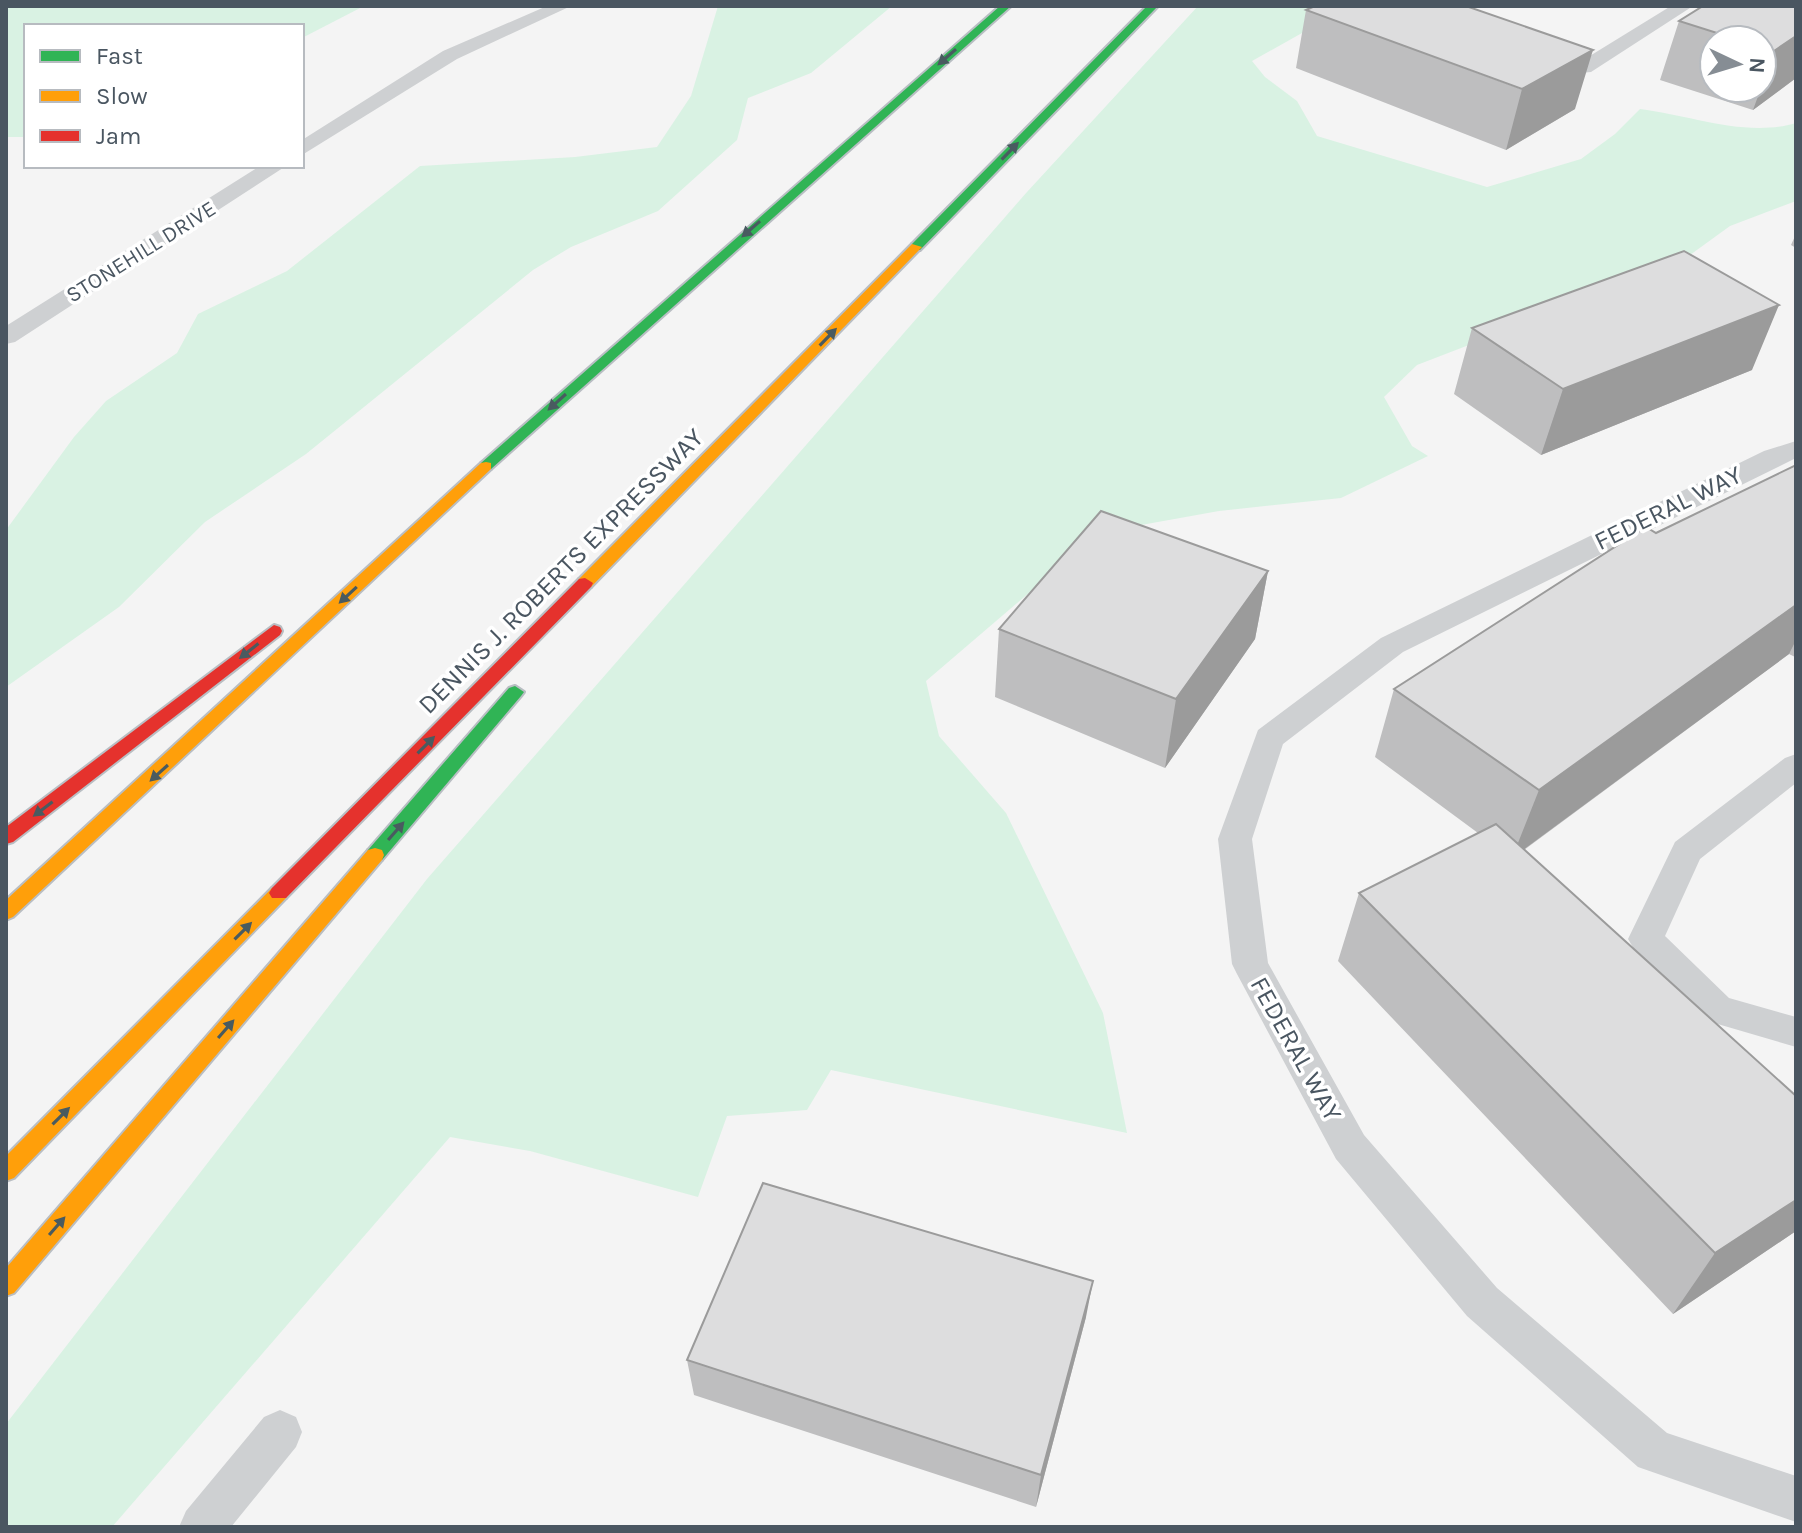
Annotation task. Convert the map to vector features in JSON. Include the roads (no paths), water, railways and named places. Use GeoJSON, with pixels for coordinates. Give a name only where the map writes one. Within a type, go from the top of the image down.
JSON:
{"type":"FeatureCollection","features":[{"type":"Feature","properties":{"kind":"highway"},"geometry":{"type":"LineString","coordinates":[[6,912],[164,769],[466,484],[1006,6]]}},
{"type":"Feature","properties":{"kind":"highway","name":"DENNIS J. ROBERTS EXPRESSWAY"},"geometry":{"type":"LineString","coordinates":[[6,1171],[1153,6]]}},
{"type":"Feature","properties":{"kind":"highway"},"geometry":{"type":"LineString","coordinates":[[586,610],[774,392]]}},
{"type":"Feature","properties":{"kind":"highway"},"geometry":{"type":"LineString","coordinates":[[6,837],[466,484]]}},
{"type":"Feature","properties":{"kind":"highway"},"geometry":{"type":"LineString","coordinates":[[6,1285],[524,682]]}},
{"type":"Feature","properties":{"kind":"lane"},"geometry":{"type":"LineString","coordinates":[[304,148],[450,55],[562,6]]}},
{"type":"Feature","properties":{"kind":"lane"},"geometry":{"type":"LineString","coordinates":[[1532,59],[1561,69],[1584,68],[1684,6]]}},
{"type":"Feature","properties":{"kind":"lane","name":"STONEHILL DRIVE"},"geometry":{"type":"LineString","coordinates":[[6,337],[272,168]]}},
{"type":"Feature","properties":{"kind":"lane","name":"FEDERAL WAY"},"geometry":{"type":"LineString","coordinates":[[1796,449],[1649,516],[1392,645],[1269,738],[1235,839],[1250,964],[1350,1147],[1482,1302],[1654,1451],[1796,1499]]}},
{"type":"Feature","properties":{"kind":"lane"},"geometry":{"type":"LineString","coordinates":[[1796,766],[1687,851],[1646,939],[1717,1009],[1796,1032]]}},
{"type":"Feature","properties":{"kind":"lane"},"geometry":{"type":"LineString","coordinates":[[202,1527],[280,1432]]}}]}
